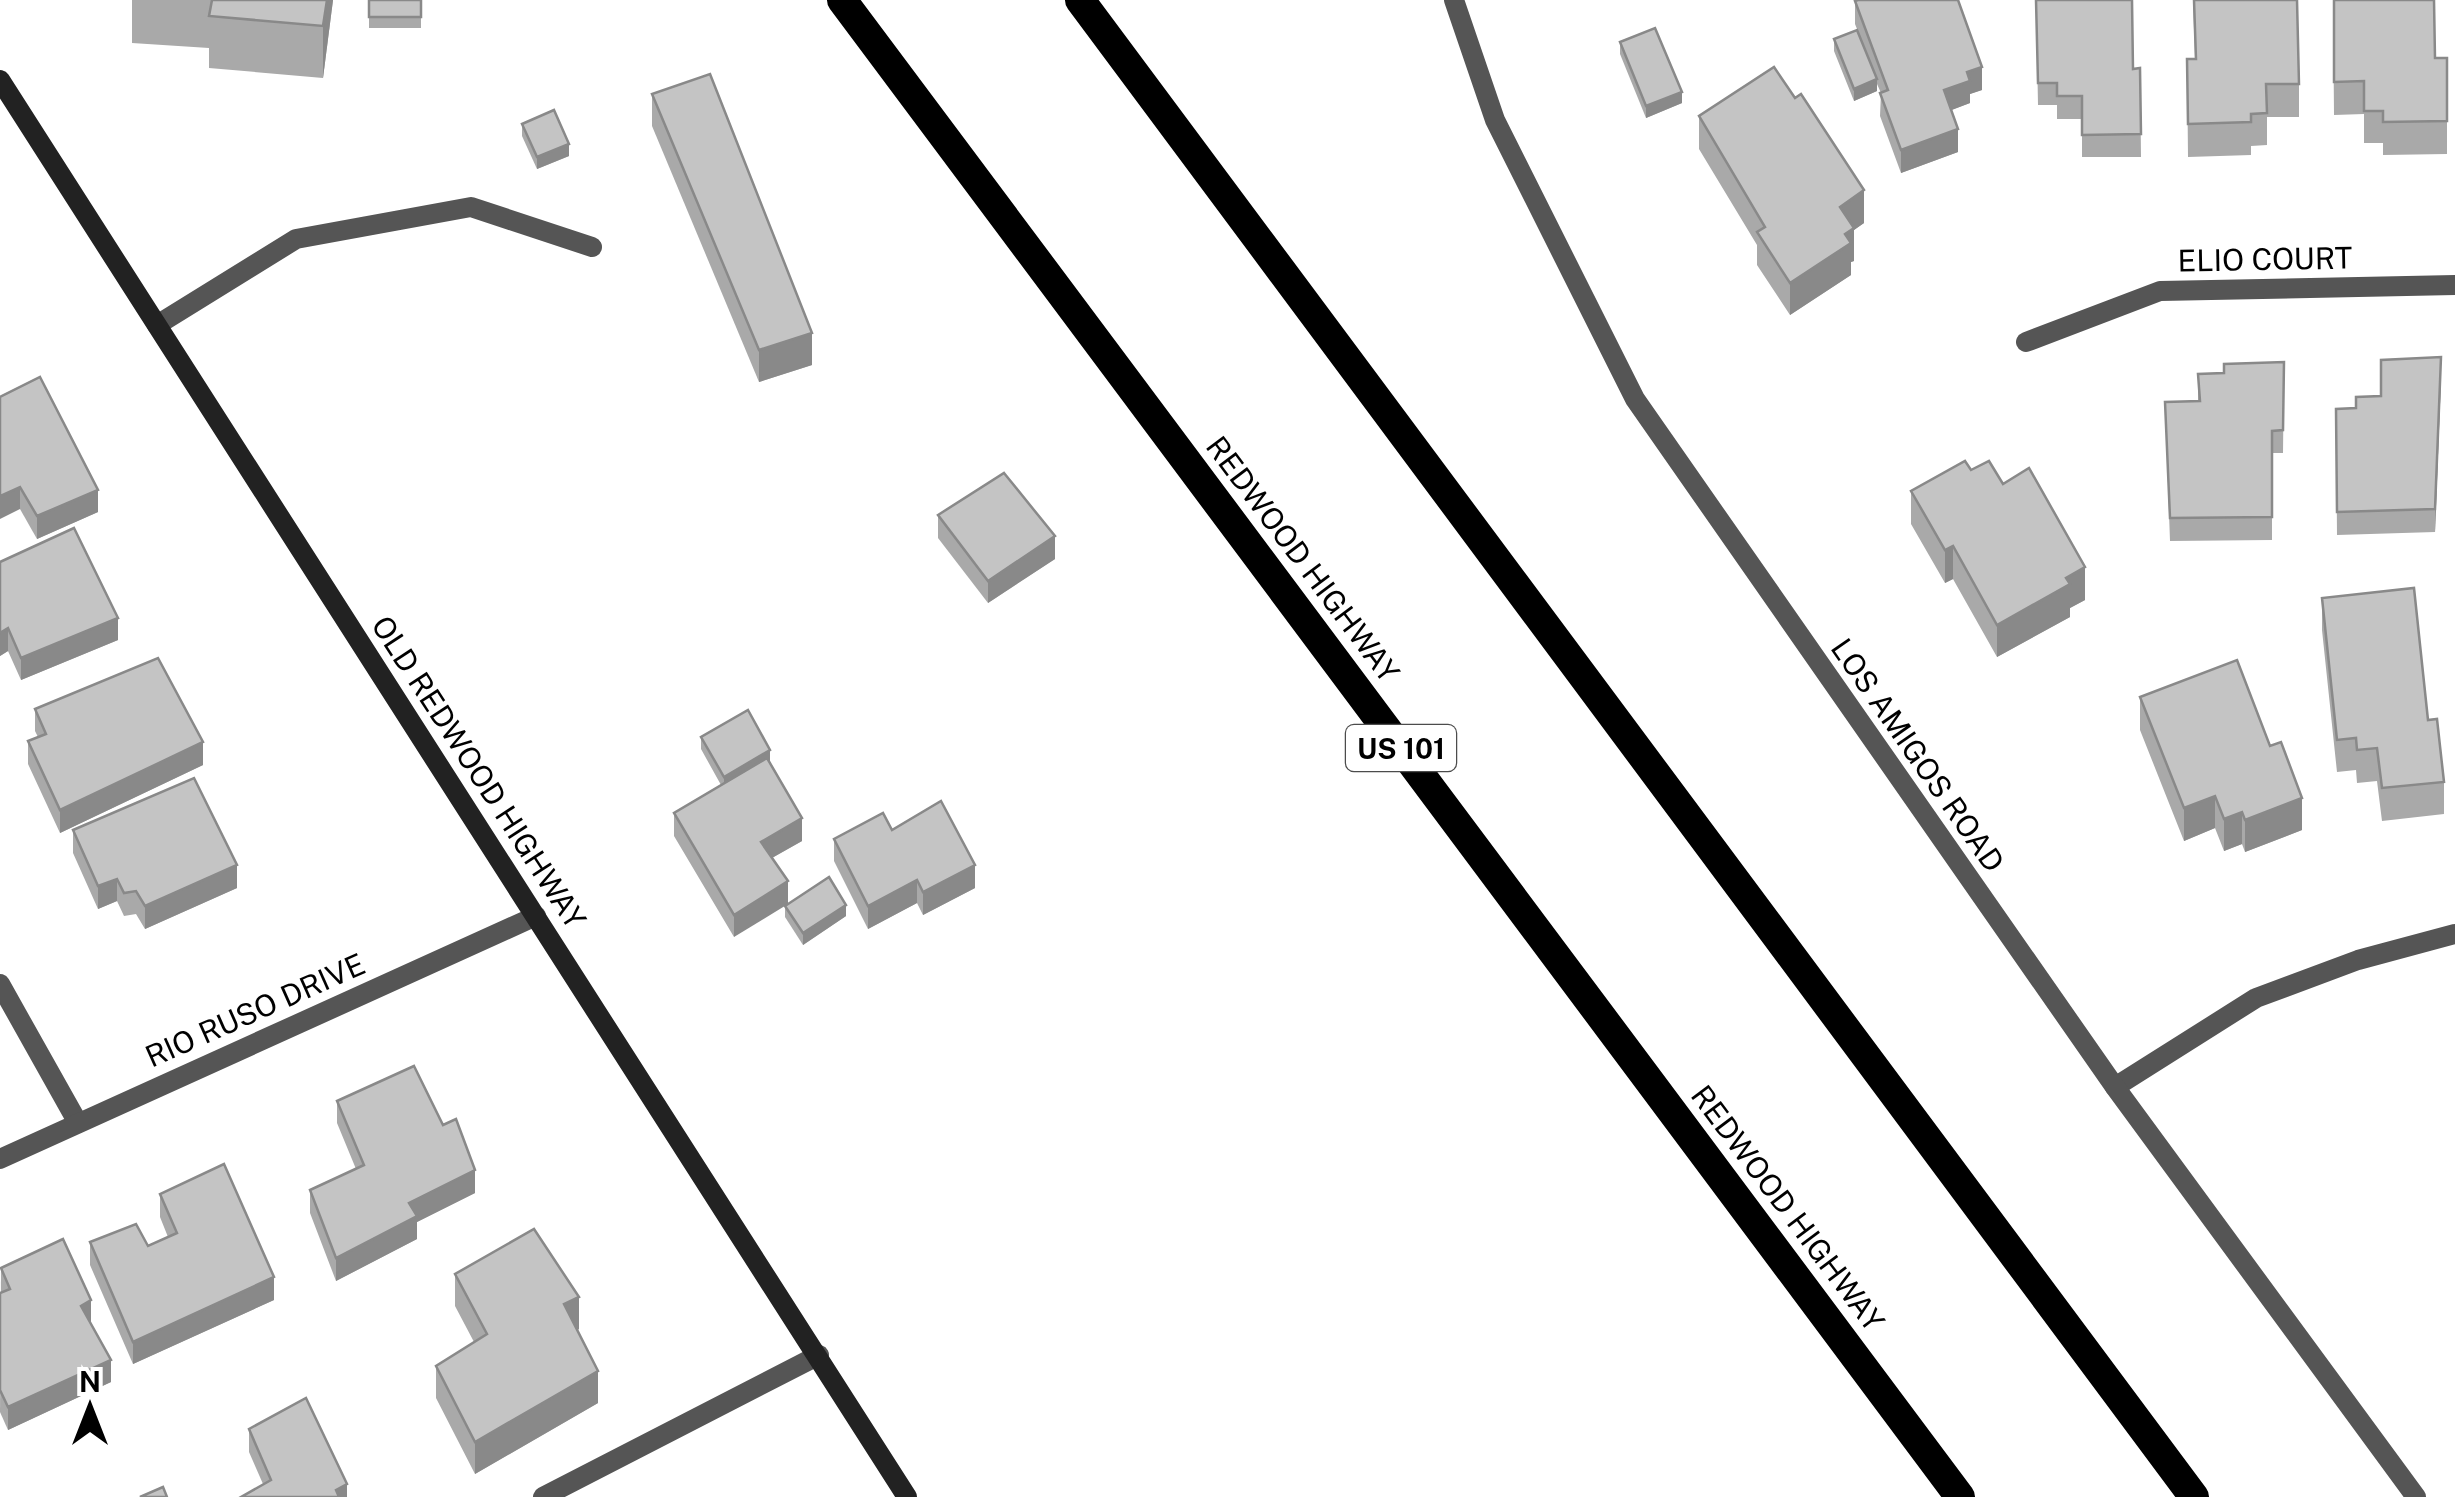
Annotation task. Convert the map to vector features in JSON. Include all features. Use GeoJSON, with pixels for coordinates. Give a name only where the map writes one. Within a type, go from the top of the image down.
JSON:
{"type":"FeatureCollection","features":[{"type":"Feature","properties":{"kind":"highway","name":"REDWOOD HIGHWAY"},"geometry":{"type":"LineString","coordinates":[[842,0],[1960,1497]]}},
{"type":"Feature","properties":{"kind":"highway"},"geometry":{"type":"LineString","coordinates":[[1080,0],[2194,1497]]}},
{"type":"Feature","properties":{"kind":"main road","name":"OLD REDWOOD HIGHWAY"},"geometry":{"type":"LineString","coordinates":[[0,80],[907,1497]]}},
{"type":"Feature","properties":{"kind":"street","name":"LOS AMIGOS ROAD"},"geometry":{"type":"LineString","coordinates":[[1454,0],[1494,120],[1635,400],[2115,1087],[2416,1497]]}},
{"type":"Feature","properties":{"kind":"street"},"geometry":{"type":"LineString","coordinates":[[156,326],[296,239],[471,207],[592,247]]}},
{"type":"Feature","properties":{"kind":"street","name":"ELIO COURT"},"geometry":{"type":"LineString","coordinates":[[2026,342],[2160,291],[2455,285]]}},
{"type":"Feature","properties":{"kind":"street","name":"RIO RUSO DRIVE"},"geometry":{"type":"LineString","coordinates":[[0,1159],[536,916]]}},
{"type":"Feature","properties":{"kind":"street"},"geometry":{"type":"LineString","coordinates":[[2115,1087],[2256,998],[2358,960],[2455,934]]}},
{"type":"Feature","properties":{"kind":"street"},"geometry":{"type":"LineString","coordinates":[[0,984],[78,1123]]}},
{"type":"Feature","properties":{"kind":"street"},"geometry":{"type":"LineString","coordinates":[[543,1497],[819,1355]]}},
{"type":"Feature","properties":{"kind":"building"},"geometry":{"type":"Polygon","coordinates":[[[212,0],[327,0],[323,26],[209,16],[212,0]]]}},
{"type":"Feature","properties":{"kind":"building"},"geometry":{"type":"Polygon","coordinates":[[[369,0],[421,0],[421,17],[369,17],[369,0]]]}},
{"type":"Feature","properties":{"kind":"building"},"geometry":{"type":"Polygon","coordinates":[[[1958,0],[1982,67],[1967,72],[1970,81],[1944,90],[1958,129],[1901,150],[1880,93],[1888,90],[1855,1],[1958,0]]]}},
{"type":"Feature","properties":{"kind":"building"},"geometry":{"type":"Polygon","coordinates":[[[2036,0],[2132,0],[2133,69],[2140,68],[2141,134],[2082,135],[2082,96],[2057,96],[2057,83],[2038,83],[2036,0]]]}},
{"type":"Feature","properties":{"kind":"building"},"geometry":{"type":"Polygon","coordinates":[[[2194,0],[2297,0],[2299,84],[2266,84],[2267,113],[2251,114],[2251,122],[2188,124],[2187,59],[2196,59],[2194,0]]]}},
{"type":"Feature","properties":{"kind":"building"},"geometry":{"type":"Polygon","coordinates":[[[2334,0],[2434,0],[2435,58],[2447,58],[2447,121],[2383,122],[2383,111],[2364,111],[2364,81],[2334,82],[2334,0]]]}},
{"type":"Feature","properties":{"kind":"building"},"geometry":{"type":"Polygon","coordinates":[[[1655,28],[1682,92],[1646,106],[1620,42],[1655,28]]]}},
{"type":"Feature","properties":{"kind":"building"},"geometry":{"type":"Polygon","coordinates":[[[1857,30],[1877,79],[1854,89],[1834,39],[1857,30]]]}},
{"type":"Feature","properties":{"kind":"building"},"geometry":{"type":"Polygon","coordinates":[[[1774,67],[1795,98],[1801,94],[1864,190],[1840,207],[1854,228],[1845,234],[1851,243],[1790,283],[1757,232],[1765,227],[1699,116],[1774,67]]]}},
{"type":"Feature","properties":{"kind":"building"},"geometry":{"type":"Polygon","coordinates":[[[710,74],[812,333],[759,350],[652,94],[710,74]]]}},
{"type":"Feature","properties":{"kind":"building"},"geometry":{"type":"Polygon","coordinates":[[[554,110],[569,144],[537,157],[522,124],[554,110]]]}},
{"type":"Feature","properties":{"kind":"building"},"geometry":{"type":"Polygon","coordinates":[[[2441,357],[2435,509],[2337,512],[2336,409],[2356,408],[2356,397],[2381,396],[2381,360],[2441,357]]]}},
{"type":"Feature","properties":{"kind":"building"},"geometry":{"type":"Polygon","coordinates":[[[2284,362],[2283,430],[2272,431],[2272,517],[2170,518],[2165,402],[2200,401],[2198,374],[2224,373],[2224,364],[2284,362]]]}},
{"type":"Feature","properties":{"kind":"building"},"geometry":{"type":"Polygon","coordinates":[[[40,377],[98,490],[37,516],[20,487],[0,496],[0,397],[40,377]]]}},
{"type":"Feature","properties":{"kind":"building"},"geometry":{"type":"Polygon","coordinates":[[[1965,461],[1971,470],[1989,461],[2003,484],[2029,468],[2085,567],[2066,578],[2070,584],[1997,625],[1953,546],[1945,550],[1911,491],[1965,461]]]}},
{"type":"Feature","properties":{"kind":"building"},"geometry":{"type":"Polygon","coordinates":[[[1004,473],[1055,536],[988,581],[938,515],[1004,473]]]}},
{"type":"Feature","properties":{"kind":"building"},"geometry":{"type":"Polygon","coordinates":[[[74,528],[118,618],[21,658],[8,628],[0,633],[0,562],[74,528]]]}},
{"type":"Feature","properties":{"kind":"building"},"geometry":{"type":"Polygon","coordinates":[[[2414,588],[2428,720],[2437,719],[2444,782],[2382,788],[2377,748],[2357,750],[2356,738],[2337,740],[2322,598],[2414,588]]]}},
{"type":"Feature","properties":{"kind":"building"},"geometry":{"type":"Polygon","coordinates":[[[158,658],[203,742],[60,810],[28,741],[46,734],[35,709],[158,658]]]}},
{"type":"Feature","properties":{"kind":"building"},"geometry":{"type":"Polygon","coordinates":[[[2237,660],[2270,746],[2281,742],[2302,798],[2245,820],[2242,812],[2224,819],[2215,796],[2184,808],[2140,697],[2237,660]]]}},
{"type":"Feature","properties":{"kind":"building"},"geometry":{"type":"Polygon","coordinates":[[[748,710],[770,750],[724,777],[701,737],[748,710]]]}},
{"type":"Feature","properties":{"kind":"building"},"geometry":{"type":"Polygon","coordinates":[[[767,758],[802,818],[761,842],[788,881],[734,915],[674,813],[767,758]]]}},
{"type":"Feature","properties":{"kind":"building"},"geometry":{"type":"Polygon","coordinates":[[[194,778],[237,865],[145,906],[136,891],[124,893],[117,879],[98,886],[73,830],[194,778]]]}},
{"type":"Feature","properties":{"kind":"building"},"geometry":{"type":"Polygon","coordinates":[[[941,801],[975,865],[923,892],[917,880],[868,906],[834,839],[883,813],[892,830],[941,801]]]}},
{"type":"Feature","properties":{"kind":"building"},"geometry":{"type":"Polygon","coordinates":[[[829,877],[846,905],[803,933],[785,906],[829,877]]]}},
{"type":"Feature","properties":{"kind":"building"},"geometry":{"type":"Polygon","coordinates":[[[414,1066],[443,1125],[456,1119],[475,1170],[409,1203],[417,1216],[336,1258],[310,1190],[364,1165],[337,1101],[414,1066]]]}},
{"type":"Feature","properties":{"kind":"building"},"geometry":{"type":"Polygon","coordinates":[[[224,1164],[274,1277],[133,1342],[90,1242],[136,1224],[148,1246],[177,1233],[160,1194],[224,1164]]]}},
{"type":"Feature","properties":{"kind":"building"},"geometry":{"type":"Polygon","coordinates":[[[534,1229],[579,1297],[564,1304],[598,1371],[475,1442],[436,1366],[487,1334],[455,1274],[534,1229]]]}},
{"type":"Feature","properties":{"kind":"building"},"geometry":{"type":"Polygon","coordinates":[[[63,1239],[91,1300],[81,1306],[111,1360],[8,1407],[0,1390],[0,1293],[10,1289],[1,1268],[63,1239]]]}},
{"type":"Feature","properties":{"kind":"building"},"geometry":{"type":"Polygon","coordinates":[[[306,1398],[347,1484],[336,1490],[339,1497],[241,1497],[271,1480],[249,1429],[306,1398]]]}},
{"type":"Feature","properties":{"kind":"building"},"geometry":{"type":"Polygon","coordinates":[[[163,1487],[167,1497],[140,1497],[163,1487]]]}}]}
